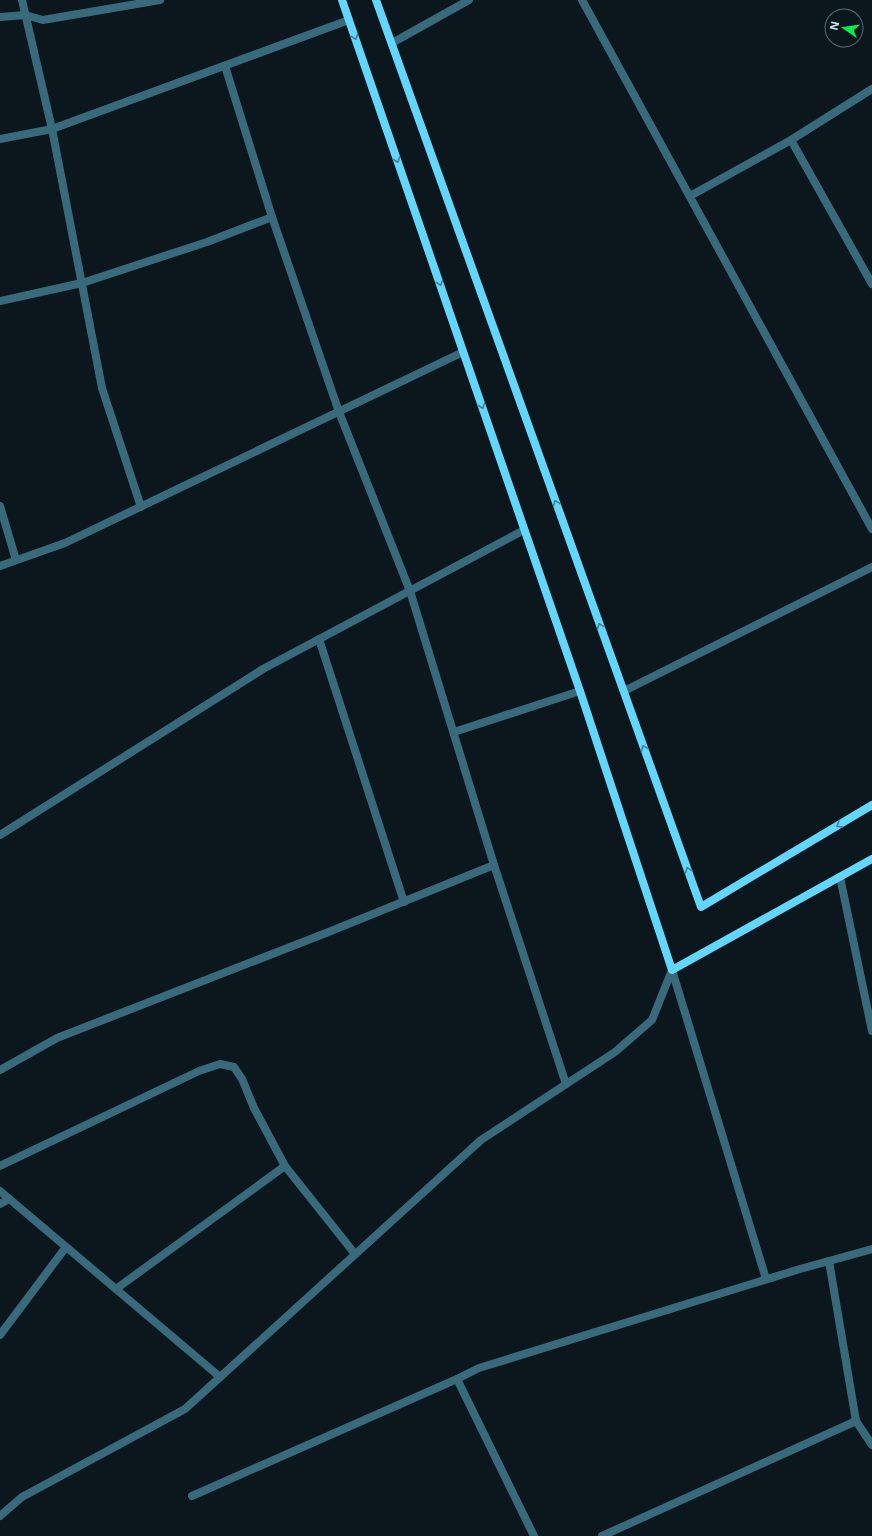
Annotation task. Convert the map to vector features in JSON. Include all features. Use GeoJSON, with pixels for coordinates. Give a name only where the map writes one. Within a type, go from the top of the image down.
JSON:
{"type":"FeatureCollection","features":[{"type":"Feature","properties":{"kind":"main road"},"geometry":{"type":"LineString","coordinates":[[342,0],[580,691],[672,970],[872,859]]}},
{"type":"Feature","properties":{"kind":"main road"},"geometry":{"type":"LineString","coordinates":[[376,0],[701,907],[872,805]]}},
{"type":"Feature","properties":{"kind":"street"},"geometry":{"type":"LineString","coordinates":[[22,0],[52,129],[102,388],[141,507]]}},
{"type":"Feature","properties":{"kind":"street"},"geometry":{"type":"LineString","coordinates":[[0,17],[25,15],[44,20],[160,0]]}},
{"type":"Feature","properties":{"kind":"street"},"geometry":{"type":"LineString","coordinates":[[392,44],[469,0]]}},
{"type":"Feature","properties":{"kind":"street"},"geometry":{"type":"LineString","coordinates":[[582,0],[872,529]]}},
{"type":"Feature","properties":{"kind":"street"},"geometry":{"type":"LineString","coordinates":[[0,139],[52,129],[349,20]]}},
{"type":"Feature","properties":{"kind":"street"},"geometry":{"type":"LineString","coordinates":[[225,66],[272,217],[339,412],[410,591],[494,866],[566,1084]]}},
{"type":"Feature","properties":{"kind":"street"},"geometry":{"type":"LineString","coordinates":[[690,196],[791,140],[872,89]]}},
{"type":"Feature","properties":{"kind":"street"},"geometry":{"type":"LineString","coordinates":[[791,140],[872,284]]}},
{"type":"Feature","properties":{"kind":"street"},"geometry":{"type":"LineString","coordinates":[[0,301],[82,282],[207,242],[272,217]]}},
{"type":"Feature","properties":{"kind":"street"},"geometry":{"type":"LineString","coordinates":[[0,566],[65,543],[464,352]]}},
{"type":"Feature","properties":{"kind":"street"},"geometry":{"type":"LineString","coordinates":[[0,506],[16,560]]}},
{"type":"Feature","properties":{"kind":"street"},"geometry":{"type":"LineString","coordinates":[[0,835],[263,669],[524,530]]}},
{"type":"Feature","properties":{"kind":"street"},"geometry":{"type":"LineString","coordinates":[[624,691],[872,567]]}},
{"type":"Feature","properties":{"kind":"street"},"geometry":{"type":"LineString","coordinates":[[319,640],[404,902]]}},
{"type":"Feature","properties":{"kind":"street"},"geometry":{"type":"LineString","coordinates":[[454,732],[580,691]]}},
{"type":"Feature","properties":{"kind":"street"},"geometry":{"type":"LineString","coordinates":[[0,1070],[56,1038],[494,866]]}},
{"type":"Feature","properties":{"kind":"street"},"geometry":{"type":"LineString","coordinates":[[840,877],[872,1031]]}},
{"type":"Feature","properties":{"kind":"street"},"geometry":{"type":"LineString","coordinates":[[0,1516],[22,1497],[185,1409],[481,1140],[615,1052],[652,1020],[672,970]]}},
{"type":"Feature","properties":{"kind":"street"},"geometry":{"type":"LineString","coordinates":[[672,970],[766,1279]]}},
{"type":"Feature","properties":{"kind":"street"},"geometry":{"type":"LineString","coordinates":[[0,1166],[199,1071],[220,1064],[234,1067],[242,1079],[254,1108],[286,1166],[355,1254]]}},
{"type":"Feature","properties":{"kind":"street"},"geometry":{"type":"LineString","coordinates":[[116,1289],[286,1166]]}},
{"type":"Feature","properties":{"kind":"street"},"geometry":{"type":"LineString","coordinates":[[0,1191],[220,1377]]}},
{"type":"Feature","properties":{"kind":"street"},"geometry":{"type":"LineString","coordinates":[[0,1204],[9,1199]]}},
{"type":"Feature","properties":{"kind":"street"},"geometry":{"type":"LineString","coordinates":[[0,1335],[66,1247]]}},
{"type":"Feature","properties":{"kind":"street"},"geometry":{"type":"LineString","coordinates":[[192,1496],[479,1368],[766,1279],[872,1249]]}},
{"type":"Feature","properties":{"kind":"street"},"geometry":{"type":"LineString","coordinates":[[829,1261],[856,1421],[872,1445]]}},
{"type":"Feature","properties":{"kind":"street"},"geometry":{"type":"LineString","coordinates":[[457,1379],[534,1536]]}},
{"type":"Feature","properties":{"kind":"street"},"geometry":{"type":"LineString","coordinates":[[602,1536],[856,1421]]}}]}
